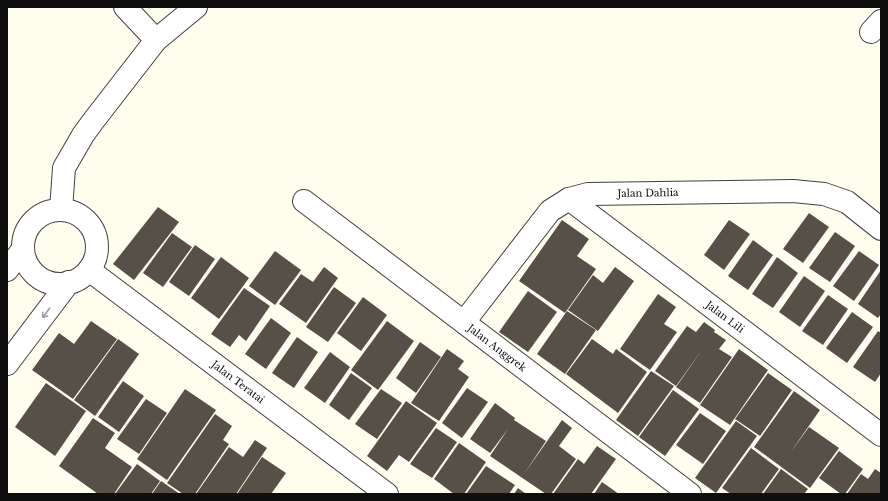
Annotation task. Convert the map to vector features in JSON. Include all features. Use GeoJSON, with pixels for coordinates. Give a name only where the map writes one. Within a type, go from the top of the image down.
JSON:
{"type":"FeatureCollection","features":[{"type":"Feature","properties":{"kind":"street"},"geometry":{"type":"LineString","coordinates":[[125,7],[156,40]]}},
{"type":"Feature","properties":{"kind":"street"},"geometry":{"type":"LineString","coordinates":[[61,210],[64,168],[83,135],[156,40],[196,7]]}},
{"type":"Feature","properties":{"kind":"street","name":"Jalan Dahlia"},"geometry":{"type":"LineString","coordinates":[[464,322],[550,210],[570,199],[588,194],[793,190],[824,194],[847,202],[881,229]]}},
{"type":"Feature","properties":{"kind":"street","name":"Jalan Lili"},"geometry":{"type":"LineString","coordinates":[[570,199],[881,435]]}},
{"type":"Feature","properties":{"kind":"street","name":"Jalan Anggrek"},"geometry":{"type":"LineString","coordinates":[[304,201],[690,494]]}},
{"type":"Feature","properties":{"kind":"street"},"geometry":{"type":"LineString","coordinates":[[61,210],[79,216],[86,222],[96,238],[97,248],[89,270],[82,276],[70,282],[56,284],[44,280],[33,273],[26,262],[23,249],[27,230],[33,221],[41,215],[51,211],[61,210]]}},
{"type":"Feature","properties":{"kind":"street"},"geometry":{"type":"LineString","coordinates":[[7,270],[23,249]]}},
{"type":"Feature","properties":{"kind":"street","name":"Jalan Teratai"},"geometry":{"type":"LineString","coordinates":[[89,270],[387,494]]}},
{"type":"Feature","properties":{"kind":"street"},"geometry":{"type":"LineString","coordinates":[[7,364],[70,282]]}},
{"type":"Feature","properties":{"kind":"building"},"geometry":{"type":"Polygon","coordinates":[[[158,207],[179,222],[134,280],[113,264],[158,207]]]}},
{"type":"Feature","properties":{"kind":"building"},"geometry":{"type":"Polygon","coordinates":[[[809,213],[829,227],[803,263],[783,249],[809,213]]]}},
{"type":"Feature","properties":{"kind":"building"},"geometry":{"type":"Polygon","coordinates":[[[562,220],[589,239],[577,256],[596,269],[565,313],[519,281],[562,220]]]}},
{"type":"Feature","properties":{"kind":"building"},"geometry":{"type":"Polygon","coordinates":[[[729,220],[750,234],[724,270],[704,255],[729,220]]]}},
{"type":"Feature","properties":{"kind":"building"},"geometry":{"type":"Polygon","coordinates":[[[835,232],[855,246],[830,282],[809,268],[835,232]]]}},
{"type":"Feature","properties":{"kind":"building"},"geometry":{"type":"Polygon","coordinates":[[[172,233],[192,247],[163,287],[143,273],[172,233]]]}},
{"type":"Feature","properties":{"kind":"building"},"geometry":{"type":"Polygon","coordinates":[[[753,240],[773,255],[748,290],[728,276],[753,240]]]}},
{"type":"Feature","properties":{"kind":"building"},"geometry":{"type":"Polygon","coordinates":[[[195,245],[215,259],[189,296],[169,282],[195,245]]]}},
{"type":"Feature","properties":{"kind":"building"},"geometry":{"type":"Polygon","coordinates":[[[275,251],[301,270],[275,305],[249,286],[275,251]]]}},
{"type":"Feature","properties":{"kind":"building"},"geometry":{"type":"Polygon","coordinates":[[[859,251],[879,265],[854,301],[833,286],[859,251]]]}},
{"type":"Feature","properties":{"kind":"building"},"geometry":{"type":"Polygon","coordinates":[[[221,257],[249,278],[219,319],[191,298],[221,257]]]}},
{"type":"Feature","properties":{"kind":"building"},"geometry":{"type":"Polygon","coordinates":[[[777,257],[798,273],[773,308],[752,294],[777,257]]]}},
{"type":"Feature","properties":{"kind":"building"},"geometry":{"type":"Polygon","coordinates":[[[324,267],[338,278],[306,323],[279,304],[301,274],[313,282],[324,267]]]}},
{"type":"Feature","properties":{"kind":"building"},"geometry":{"type":"Polygon","coordinates":[[[615,267],[634,281],[598,331],[568,310],[593,275],[603,283],[615,267]]]}},
{"type":"Feature","properties":{"kind":"building"},"geometry":{"type":"Polygon","coordinates":[[[881,270],[881,314],[878,318],[858,304],[881,270]]]}},
{"type":"Feature","properties":{"kind":"building"},"geometry":{"type":"Polygon","coordinates":[[[804,276],[825,291],[800,327],[779,312],[804,276]]]}},
{"type":"Feature","properties":{"kind":"building"},"geometry":{"type":"Polygon","coordinates":[[[334,287],[356,303],[328,342],[306,327],[334,287]]]}},
{"type":"Feature","properties":{"kind":"building"},"geometry":{"type":"Polygon","coordinates":[[[244,288],[270,306],[246,341],[239,335],[230,347],[211,334],[244,288]]]}},
{"type":"Feature","properties":{"kind":"building"},"geometry":{"type":"Polygon","coordinates":[[[528,291],[557,312],[528,352],[499,332],[528,291]]]}},
{"type":"Feature","properties":{"kind":"building"},"geometry":{"type":"Polygon","coordinates":[[[658,294],[676,307],[664,324],[677,332],[650,370],[620,349],[658,294]]]}},
{"type":"Feature","properties":{"kind":"building"},"geometry":{"type":"Polygon","coordinates":[[[828,295],[848,309],[823,345],[802,331],[828,295]]]}},
{"type":"Feature","properties":{"kind":"building"},"geometry":{"type":"Polygon","coordinates":[[[363,297],[387,315],[361,351],[337,333],[363,297]]]}},
{"type":"Feature","properties":{"kind":"building"},"geometry":{"type":"Polygon","coordinates":[[[567,311],[596,330],[565,374],[537,354],[567,311]]]}},
{"type":"Feature","properties":{"kind":"building"},"geometry":{"type":"Polygon","coordinates":[[[852,312],[873,327],[847,363],[826,348],[852,312]]]}},
{"type":"Feature","properties":{"kind":"building"},"geometry":{"type":"Polygon","coordinates":[[[271,318],[291,333],[266,369],[245,354],[271,318]]]}},
{"type":"Feature","properties":{"kind":"building"},"geometry":{"type":"Polygon","coordinates":[[[91,321],[117,339],[73,399],[32,370],[59,333],[74,344],[91,321]]]}},
{"type":"Feature","properties":{"kind":"building"},"geometry":{"type":"Polygon","coordinates":[[[387,321],[414,341],[378,390],[351,370],[387,321]]]}},
{"type":"Feature","properties":{"kind":"building"},"geometry":{"type":"Polygon","coordinates":[[[704,322],[715,330],[714,332],[726,340],[719,349],[732,357],[700,403],[676,387],[704,347],[676,386],[655,371],[687,326],[696,332],[704,322]]]}},
{"type":"Feature","properties":{"kind":"building"},"geometry":{"type":"Polygon","coordinates":[[[878,331],[881,333],[881,373],[875,382],[853,367],[878,331]]]}},
{"type":"Feature","properties":{"kind":"building"},"geometry":{"type":"Polygon","coordinates":[[[297,337],[318,352],[294,388],[272,373],[297,337]]]}},
{"type":"Feature","properties":{"kind":"building"},"geometry":{"type":"Polygon","coordinates":[[[118,339],[139,354],[95,416],[74,400],[118,339]]]}},
{"type":"Feature","properties":{"kind":"building"},"geometry":{"type":"Polygon","coordinates":[[[592,339],[613,354],[616,349],[647,372],[618,413],[566,374],[592,339]]]}},
{"type":"Feature","properties":{"kind":"building"},"geometry":{"type":"Polygon","coordinates":[[[420,342],[441,357],[416,393],[396,378],[420,342]]]}},
{"type":"Feature","properties":{"kind":"building"},"geometry":{"type":"Polygon","coordinates":[[[447,349],[464,361],[458,369],[469,377],[439,421],[411,403],[447,349]]]}},
{"type":"Feature","properties":{"kind":"building"},"geometry":{"type":"Polygon","coordinates":[[[739,349],[768,370],[730,425],[700,405],[739,349]]]}},
{"type":"Feature","properties":{"kind":"building"},"geometry":{"type":"Polygon","coordinates":[[[330,352],[350,367],[325,403],[304,388],[330,352]]]}},
{"type":"Feature","properties":{"kind":"building"},"geometry":{"type":"Polygon","coordinates":[[[651,371],[674,386],[638,436],[616,420],[651,371]]]}},
{"type":"Feature","properties":{"kind":"building"},"geometry":{"type":"Polygon","coordinates":[[[351,373],[372,388],[349,420],[329,405],[351,373]]]}},
{"type":"Feature","properties":{"kind":"building"},"geometry":{"type":"Polygon","coordinates":[[[768,373],[792,390],[760,436],[735,419],[768,373]]]}},
{"type":"Feature","properties":{"kind":"building"},"geometry":{"type":"Polygon","coordinates":[[[123,381],[144,396],[119,432],[98,417],[123,381]]]}},
{"type":"Feature","properties":{"kind":"building"},"geometry":{"type":"Polygon","coordinates":[[[46,383],[86,411],[55,456],[15,427],[46,383]]]}},
{"type":"Feature","properties":{"kind":"building"},"geometry":{"type":"Polygon","coordinates":[[[467,388],[488,402],[462,438],[442,423],[467,388]]]}},
{"type":"Feature","properties":{"kind":"building"},"geometry":{"type":"Polygon","coordinates":[[[185,389],[216,410],[167,480],[137,459],[185,389]]]}},
{"type":"Feature","properties":{"kind":"building"},"geometry":{"type":"Polygon","coordinates":[[[381,389],[402,403],[377,439],[355,424],[381,389]]]}},
{"type":"Feature","properties":{"kind":"building"},"geometry":{"type":"Polygon","coordinates":[[[673,390],[699,409],[665,456],[639,437],[673,390]]]}},
{"type":"Feature","properties":{"kind":"building"},"geometry":{"type":"Polygon","coordinates":[[[794,391],[820,410],[790,453],[809,427],[839,448],[810,488],[754,447],[794,391]]]}},
{"type":"Feature","properties":{"kind":"building"},"geometry":{"type":"Polygon","coordinates":[[[146,399],[167,413],[139,454],[117,439],[146,399]]]}},
{"type":"Feature","properties":{"kind":"building"},"geometry":{"type":"Polygon","coordinates":[[[406,401],[437,423],[409,462],[399,455],[387,471],[367,456],[406,401]]]}},
{"type":"Feature","properties":{"kind":"building"},"geometry":{"type":"Polygon","coordinates":[[[495,403],[515,418],[514,420],[546,441],[524,474],[562,420],[572,428],[559,446],[576,459],[551,494],[546,494],[490,456],[508,429],[490,453],[470,439],[495,403]]]}},
{"type":"Feature","properties":{"kind":"building"},"geometry":{"type":"Polygon","coordinates":[[[700,413],[726,431],[703,464],[676,445],[700,413]]]}},
{"type":"Feature","properties":{"kind":"building"},"geometry":{"type":"Polygon","coordinates":[[[215,414],[232,426],[223,440],[229,444],[195,494],[183,494],[167,483],[215,414]]]}},
{"type":"Feature","properties":{"kind":"building"},"geometry":{"type":"Polygon","coordinates":[[[93,418],[115,433],[105,448],[132,467],[114,494],[98,494],[59,466],[93,418]]]}},
{"type":"Feature","properties":{"kind":"building"},"geometry":{"type":"Polygon","coordinates":[[[736,421],[757,436],[716,493],[695,478],[736,421]]]}},
{"type":"Feature","properties":{"kind":"building"},"geometry":{"type":"Polygon","coordinates":[[[436,428],[457,442],[432,478],[410,464],[436,428]]]}},
{"type":"Feature","properties":{"kind":"building"},"geometry":{"type":"Polygon","coordinates":[[[255,440],[267,448],[236,494],[196,494],[229,447],[243,457],[255,440]]]}},
{"type":"Feature","properties":{"kind":"building"},"geometry":{"type":"Polygon","coordinates":[[[459,443],[486,462],[464,494],[454,494],[434,479],[459,443]]]}},
{"type":"Feature","properties":{"kind":"building"},"geometry":{"type":"Polygon","coordinates":[[[597,446],[616,459],[591,494],[553,494],[578,459],[584,464],[597,446]]]}},
{"type":"Feature","properties":{"kind":"building"},"geometry":{"type":"Polygon","coordinates":[[[751,448],[779,469],[761,494],[731,494],[722,488],[751,448]]]}},
{"type":"Feature","properties":{"kind":"building"},"geometry":{"type":"Polygon","coordinates":[[[839,451],[863,469],[845,494],[841,494],[819,478],[839,451]]]}},
{"type":"Feature","properties":{"kind":"building"},"geometry":{"type":"Polygon","coordinates":[[[262,457],[286,473],[271,494],[237,494],[262,457]]]}},
{"type":"Feature","properties":{"kind":"building"},"geometry":{"type":"Polygon","coordinates":[[[137,464],[160,481],[151,494],[115,494],[137,464]]]}},
{"type":"Feature","properties":{"kind":"building"},"geometry":{"type":"Polygon","coordinates":[[[486,466],[515,485],[509,494],[466,494],[486,466]]]}},
{"type":"Feature","properties":{"kind":"building"},"geometry":{"type":"Polygon","coordinates":[[[781,469],[808,489],[804,494],[763,494],[781,469]]]}},
{"type":"Feature","properties":{"kind":"building"},"geometry":{"type":"Polygon","coordinates":[[[875,469],[881,473],[881,494],[847,494],[861,474],[868,479],[875,469]]]}},
{"type":"Feature","properties":{"kind":"building"},"geometry":{"type":"Polygon","coordinates":[[[161,481],[180,494],[152,494],[161,481]]]}},
{"type":"Feature","properties":{"kind":"building"},"geometry":{"type":"Polygon","coordinates":[[[602,482],[619,494],[594,494],[602,482]]]}},
{"type":"Feature","properties":{"kind":"building"},"geometry":{"type":"Polygon","coordinates":[[[518,488],[526,494],[514,494],[518,488]]]}}]}
